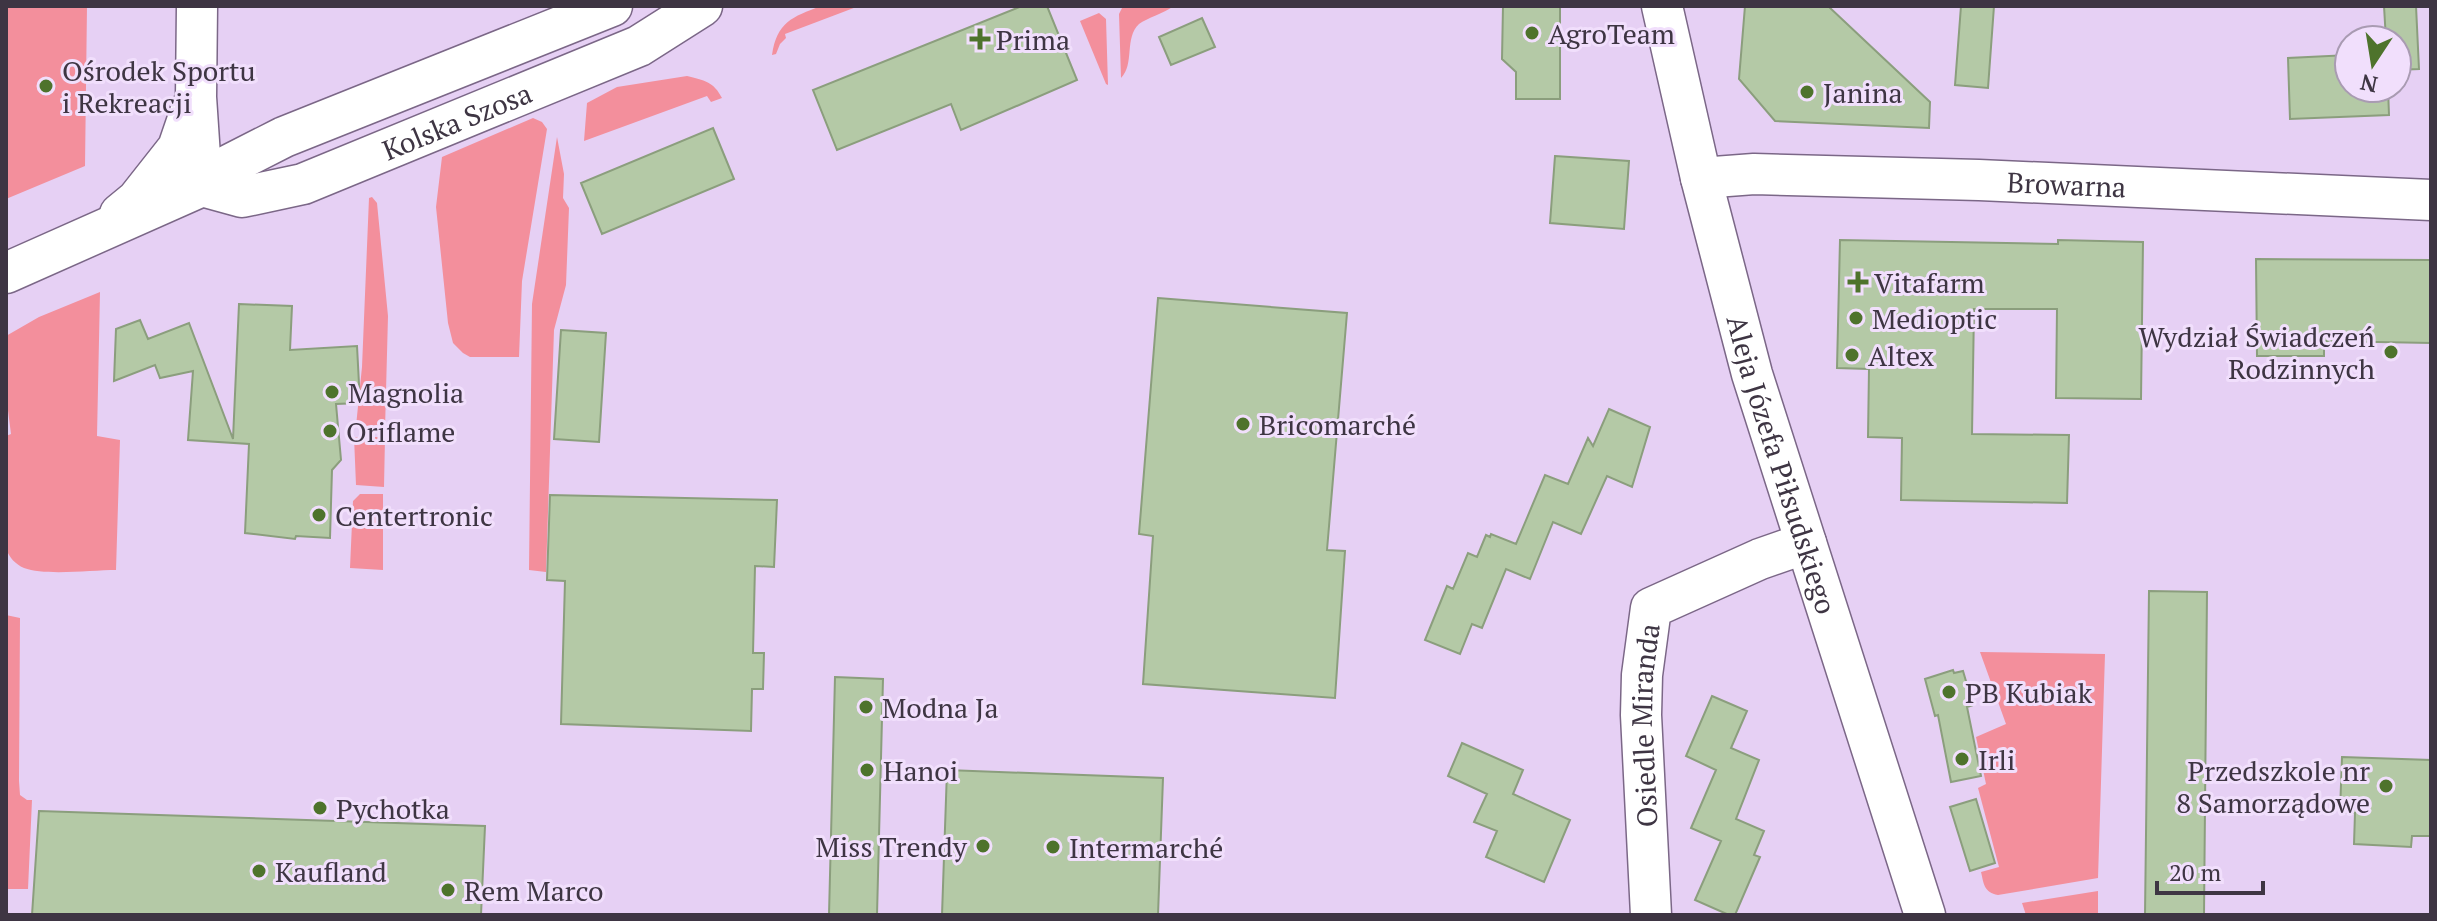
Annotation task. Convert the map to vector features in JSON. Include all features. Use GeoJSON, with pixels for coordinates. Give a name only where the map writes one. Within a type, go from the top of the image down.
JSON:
{"type":"FeatureCollection","features":[{"type":"Feature","properties":{"kind":"street"},"geometry":{"type":"LineString","coordinates":[[197,6],[196,97],[202,186]]}},
{"type":"Feature","properties":{"kind":"street","name":"Kolska Szosa"},"geometry":{"type":"LineString","coordinates":[[6,273],[202,186],[225,167],[284,137],[612,6]]}},
{"type":"Feature","properties":{"kind":"street","name":"Kolska Szosa"},"geometry":{"type":"LineString","coordinates":[[202,186],[242,197],[303,184],[639,46],[702,6]]}},
{"type":"Feature","properties":{"kind":"street","name":"Aleja Józefa Piłsudskiego"},"geometry":{"type":"LineString","coordinates":[[1662,6],[1701,178],[1752,374],[1925,915]]}},
{"type":"Feature","properties":{"kind":"street"},"geometry":{"type":"LineString","coordinates":[[101,230],[137,200],[178,148],[196,97]]}},
{"type":"Feature","properties":{"kind":"street","name":"Kolska Szosa"},"geometry":{"type":"LineString","coordinates":[[196,97],[224,129],[250,141],[284,137]]}},
{"type":"Feature","properties":{"kind":"street","name":"Browarna"},"geometry":{"type":"LineString","coordinates":[[1701,178],[1754,174],[1979,180],[2431,200]]}},
{"type":"Feature","properties":{"kind":"street","name":"Osiedle Miranda"},"geometry":{"type":"LineString","coordinates":[[1651,915],[1641,715],[1642,675],[1651,608],[1760,559],[1806,543]]}},
{"type":"Feature","properties":{"kind":"shaded area","name":"Ośrodek Sportu i Rekreacji"},"geometry":{"type":"Polygon","coordinates":[[[6,6],[87,6],[85,166],[6,199],[6,6]]]}},
{"type":"Feature","properties":{"kind":"shaded area"},"geometry":{"type":"Polygon","coordinates":[[[821,6],[859,6],[785,34],[786,38],[776,54],[772,55],[778,35],[788,22],[821,6]]]}},
{"type":"Feature","properties":{"kind":"shaded area"},"geometry":{"type":"Polygon","coordinates":[[[1123,6],[1174,6],[1142,22],[1134,30],[1128,66],[1121,78],[1119,14],[1123,6]]]}},
{"type":"Feature","properties":{"kind":"shaded area"},"geometry":{"type":"Polygon","coordinates":[[[1099,13],[1106,19],[1108,85],[1080,21],[1099,13]]]}},
{"type":"Feature","properties":{"kind":"shaded area"},"geometry":{"type":"Polygon","coordinates":[[[687,76],[708,82],[722,98],[711,102],[707,96],[584,141],[587,103],[617,87],[687,76]]]}},
{"type":"Feature","properties":{"kind":"shaded area"},"geometry":{"type":"Polygon","coordinates":[[[533,118],[542,122],[547,129],[522,281],[519,357],[470,357],[453,343],[448,323],[436,207],[442,157],[533,118]]]}},
{"type":"Feature","properties":{"kind":"shaded area"},"geometry":{"type":"Polygon","coordinates":[[[557,137],[564,174],[563,198],[569,208],[566,285],[554,330],[546,572],[529,570],[532,304],[557,137]]]}},
{"type":"Feature","properties":{"kind":"shaded area"},"geometry":{"type":"Polygon","coordinates":[[[372,197],[377,203],[388,316],[385,429],[356,426],[362,367],[369,198],[372,197]]]}},
{"type":"Feature","properties":{"kind":"shaded area"},"geometry":{"type":"Polygon","coordinates":[[[100,292],[97,436],[120,440],[116,570],[56,572],[24,568],[15,563],[6,549],[6,436],[11,434],[6,395],[6,336],[39,317],[100,292]]]}},
{"type":"Feature","properties":{"kind":"shaded area"},"geometry":{"type":"Polygon","coordinates":[[[354,437],[385,437],[384,487],[356,485],[354,437]]]}},
{"type":"Feature","properties":{"kind":"shaded area"},"geometry":{"type":"Polygon","coordinates":[[[360,494],[383,494],[383,570],[350,568],[353,501],[360,494]]]}},
{"type":"Feature","properties":{"kind":"shaded area"},"geometry":{"type":"Polygon","coordinates":[[[6,615],[20,618],[19,781],[20,795],[32,800],[28,889],[6,889],[6,615]]]}},
{"type":"Feature","properties":{"kind":"shaded area"},"geometry":{"type":"Polygon","coordinates":[[[1980,652],[2105,654],[2098,878],[1998,895],[1985,887],[1981,872],[1999,867],[1978,788],[1986,784],[1976,737],[2006,724],[1980,652]]]}},
{"type":"Feature","properties":{"kind":"shaded area"},"geometry":{"type":"Polygon","coordinates":[[[2098,891],[2098,915],[2026,915],[2022,903],[2098,891]]]}},
{"type":"Feature","properties":{"kind":"building"},"geometry":{"type":"Polygon","coordinates":[[[1022,6],[1047,6],[1077,80],[961,130],[951,104],[837,150],[813,90],[1022,6]]]}},
{"type":"Feature","properties":{"kind":"building","name":"AgroTeam"},"geometry":{"type":"Polygon","coordinates":[[[1503,6],[1560,6],[1560,99],[1516,99],[1516,72],[1502,59],[1503,6]]]}},
{"type":"Feature","properties":{"kind":"building"},"geometry":{"type":"Polygon","coordinates":[[[1745,6],[1828,6],[1930,102],[1929,128],[1775,121],[1739,79],[1745,6]]]}},
{"type":"Feature","properties":{"kind":"building"},"geometry":{"type":"Polygon","coordinates":[[[1961,6],[1994,6],[1988,88],[1955,85],[1961,6]]]}},
{"type":"Feature","properties":{"kind":"building"},"geometry":{"type":"Polygon","coordinates":[[[2384,6],[2416,6],[2419,69],[2413,69],[2413,24],[2385,24],[2384,6]]]}},
{"type":"Feature","properties":{"kind":"building"},"geometry":{"type":"Polygon","coordinates":[[[1202,18],[1215,47],[1171,65],[1159,37],[1202,18]]]}},
{"type":"Feature","properties":{"kind":"building"},"geometry":{"type":"Polygon","coordinates":[[[2333,56],[2333,104],[2389,104],[2389,115],[2290,119],[2288,58],[2333,56]]]}},
{"type":"Feature","properties":{"kind":"building"},"geometry":{"type":"Polygon","coordinates":[[[713,128],[734,179],[602,234],[581,183],[713,128]]]}},
{"type":"Feature","properties":{"kind":"building"},"geometry":{"type":"Polygon","coordinates":[[[1555,156],[1629,161],[1624,229],[1550,223],[1555,156]]]}},
{"type":"Feature","properties":{"kind":"building"},"geometry":{"type":"Polygon","coordinates":[[[1840,240],[2058,244],[2058,240],[2143,242],[2141,399],[2056,398],[2057,309],[1974,309],[1972,434],[2069,435],[2067,503],[1901,500],[1902,438],[1868,437],[1869,369],[1837,368],[1840,240]]]}},
{"type":"Feature","properties":{"kind":"building"},"geometry":{"type":"Polygon","coordinates":[[[2256,259],[2431,260],[2431,343],[2324,341],[2324,356],[2257,356],[2256,259]]]}},
{"type":"Feature","properties":{"kind":"building","name":"Bricomarché"},"geometry":{"type":"Polygon","coordinates":[[[1158,298],[1347,313],[1327,550],[1345,551],[1335,698],[1143,684],[1153,536],[1139,534],[1158,298]]]}},
{"type":"Feature","properties":{"kind":"building"},"geometry":{"type":"Polygon","coordinates":[[[239,304],[292,306],[290,350],[357,346],[360,403],[336,404],[341,460],[332,470],[330,538],[296,536],[295,539],[245,533],[249,444],[188,440],[193,371],[160,378],[155,365],[114,381],[116,329],[140,320],[148,339],[189,323],[233,439],[239,304]]]}},
{"type":"Feature","properties":{"kind":"building"},"geometry":{"type":"Polygon","coordinates":[[[561,330],[606,333],[599,442],[554,439],[561,330]]]}},
{"type":"Feature","properties":{"kind":"building"},"geometry":{"type":"Polygon","coordinates":[[[1609,409],[1650,427],[1632,487],[1607,476],[1581,534],[1553,522],[1530,579],[1506,569],[1482,628],[1472,624],[1460,654],[1425,640],[1447,586],[1453,589],[1468,553],[1477,557],[1486,535],[1490,537],[1491,534],[1516,544],[1545,475],[1568,484],[1588,438],[1593,446],[1609,409]]]}},
{"type":"Feature","properties":{"kind":"building"},"geometry":{"type":"Polygon","coordinates":[[[550,495],[777,500],[774,567],[755,566],[753,653],[764,653],[763,689],[752,689],[751,731],[561,724],[565,581],[547,580],[550,495]]]}},
{"type":"Feature","properties":{"kind":"building"},"geometry":{"type":"Polygon","coordinates":[[[2149,591],[2207,592],[2204,915],[2145,915],[2149,591]]]}},
{"type":"Feature","properties":{"kind":"building"},"geometry":{"type":"Polygon","coordinates":[[[1953,670],[1954,673],[1963,671],[1973,705],[1967,707],[1981,776],[1951,782],[1938,715],[1935,716],[1925,679],[1953,670]]]}},
{"type":"Feature","properties":{"kind":"building"},"geometry":{"type":"Polygon","coordinates":[[[835,677],[883,679],[877,915],[829,915],[835,677]]]}},
{"type":"Feature","properties":{"kind":"building"},"geometry":{"type":"Polygon","coordinates":[[[1712,696],[1747,711],[1731,748],[1759,760],[1736,819],[1764,831],[1754,855],[1760,857],[1735,915],[1695,900],[1721,841],[1691,828],[1716,770],[1686,756],[1712,696]]]}},
{"type":"Feature","properties":{"kind":"building"},"geometry":{"type":"Polygon","coordinates":[[[1462,743],[1523,770],[1513,794],[1570,820],[1544,882],[1486,857],[1497,831],[1474,822],[1487,794],[1448,776],[1462,743]]]}},
{"type":"Feature","properties":{"kind":"building","name":"Przedszkole nr 8 Samorządowe"},"geometry":{"type":"Polygon","coordinates":[[[2342,757],[2431,760],[2431,836],[2412,836],[2411,847],[2354,844],[2355,813],[2340,812],[2342,757]]]}},
{"type":"Feature","properties":{"kind":"building","name":"Intermarché"},"geometry":{"type":"Polygon","coordinates":[[[947,770],[1163,778],[1158,915],[942,915],[947,770]]]}},
{"type":"Feature","properties":{"kind":"building"},"geometry":{"type":"Polygon","coordinates":[[[1976,799],[1995,863],[1970,871],[1950,807],[1976,799]]]}},
{"type":"Feature","properties":{"kind":"building","name":"Kaufland"},"geometry":{"type":"Polygon","coordinates":[[[39,811],[485,826],[481,915],[32,915],[39,811]]]}},
{"type":"Feature","properties":{"kind":"place","name":"AgroTeam"},"geometry":{"type":"Point","coordinates":[1532,33]}},
{"type":"Feature","properties":{"kind":"place","name":"Prima"},"geometry":{"type":"Point","coordinates":[980,39]}},
{"type":"Feature","properties":{"kind":"place","name":"Ośrodek Sportu i Rekreacji"},"geometry":{"type":"Point","coordinates":[46,86]}},
{"type":"Feature","properties":{"kind":"place","name":"Janina"},"geometry":{"type":"Point","coordinates":[1807,92]}},
{"type":"Feature","properties":{"kind":"place","name":"Vitafarm"},"geometry":{"type":"Point","coordinates":[1858,282]}},
{"type":"Feature","properties":{"kind":"place","name":"Medioptic"},"geometry":{"type":"Point","coordinates":[1856,318]}},
{"type":"Feature","properties":{"kind":"place","name":"Wydział Świadczeń Rodzinnych"},"geometry":{"type":"Point","coordinates":[2391,352]}},
{"type":"Feature","properties":{"kind":"place","name":"Altex"},"geometry":{"type":"Point","coordinates":[1852,355]}},
{"type":"Feature","properties":{"kind":"place","name":"Magnolia"},"geometry":{"type":"Point","coordinates":[332,392]}},
{"type":"Feature","properties":{"kind":"place","name":"Bricomarché"},"geometry":{"type":"Point","coordinates":[1243,424]}},
{"type":"Feature","properties":{"kind":"place","name":"Oriflame"},"geometry":{"type":"Point","coordinates":[330,431]}},
{"type":"Feature","properties":{"kind":"place","name":"Centertronic"},"geometry":{"type":"Point","coordinates":[319,515]}},
{"type":"Feature","properties":{"kind":"place","name":"PB Kubiak"},"geometry":{"type":"Point","coordinates":[1949,692]}},
{"type":"Feature","properties":{"kind":"place","name":"Modna Ja"},"geometry":{"type":"Point","coordinates":[866,707]}},
{"type":"Feature","properties":{"kind":"place","name":"Irli"},"geometry":{"type":"Point","coordinates":[1962,759]}},
{"type":"Feature","properties":{"kind":"place","name":"Hanoi"},"geometry":{"type":"Point","coordinates":[867,770]}},
{"type":"Feature","properties":{"kind":"place","name":"Przedszkole nr 8 Samorządowe"},"geometry":{"type":"Point","coordinates":[2386,786]}},
{"type":"Feature","properties":{"kind":"place","name":"Pychotka"},"geometry":{"type":"Point","coordinates":[320,808]}},
{"type":"Feature","properties":{"kind":"place","name":"Miss Trendy"},"geometry":{"type":"Point","coordinates":[983,846]}},
{"type":"Feature","properties":{"kind":"place","name":"Intermarché"},"geometry":{"type":"Point","coordinates":[1053,847]}},
{"type":"Feature","properties":{"kind":"place","name":"Kaufland"},"geometry":{"type":"Point","coordinates":[259,871]}},
{"type":"Feature","properties":{"kind":"place","name":"Rem Marco"},"geometry":{"type":"Point","coordinates":[448,890]}}]}
